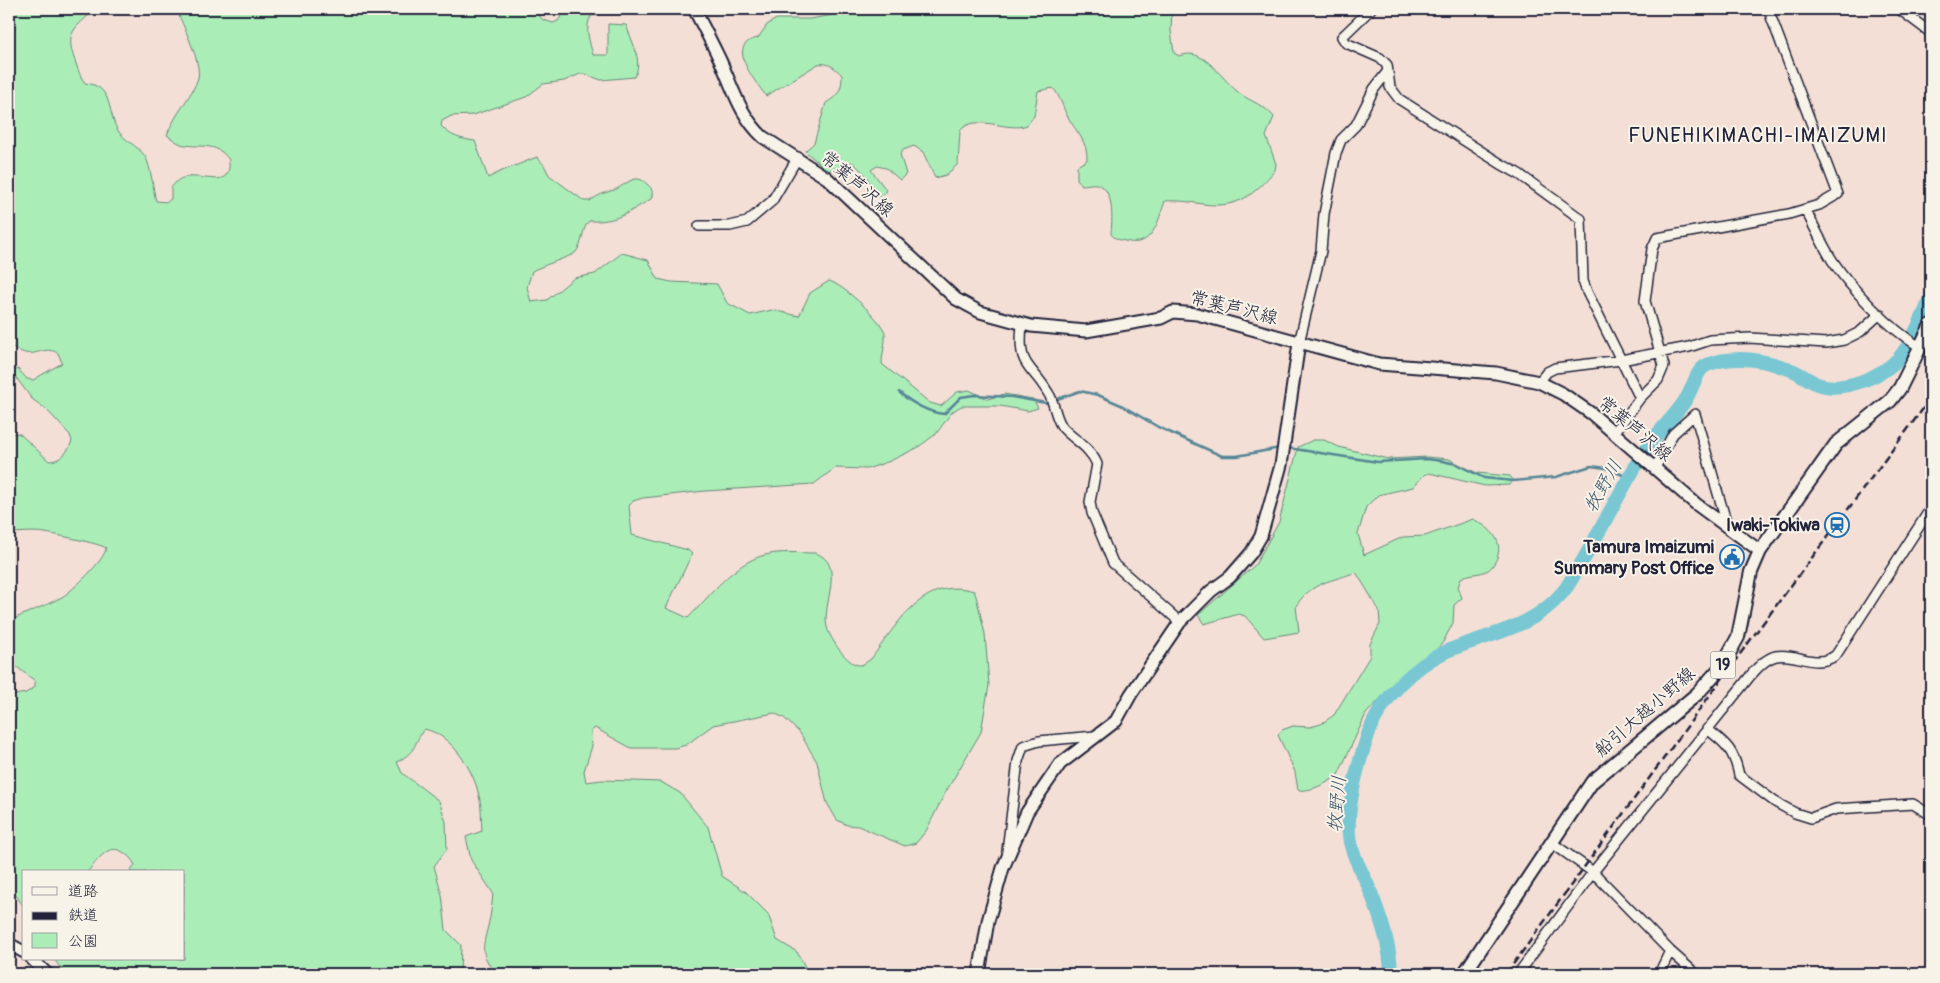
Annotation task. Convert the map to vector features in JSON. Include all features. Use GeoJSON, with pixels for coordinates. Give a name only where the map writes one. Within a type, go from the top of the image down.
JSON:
{"type":"FeatureCollection","features":[{"type":"Feature","properties":{"kind":"main road","name":"常葉芦沢線"},"geometry":{"type":"LineString","coordinates":[[694,9],[746,119],[763,137],[798,157],[846,194],[956,299],[980,312],[1022,325],[1047,329],[1086,331],[1161,318],[1173,312],[1197,314],[1379,364],[1496,373],[1540,382],[1579,404],[1696,504],[1760,551]]}},
{"type":"Feature","properties":{"kind":"main road","name":"船引大越小野線"},"geometry":{"type":"LineString","coordinates":[[1464,974],[1592,782],[1696,694],[1722,666],[1738,637],[1751,572],[1760,551],[1836,444],[1890,401],[1900,388],[1917,345],[1931,326]]}},
{"type":"Feature","properties":{"kind":"main road"},"geometry":{"type":"LineString","coordinates":[[979,974],[988,921],[1006,861],[1027,812],[1060,764],[1116,721],[1180,622],[1211,591],[1230,576],[1251,553],[1261,536],[1281,465],[1299,343]]}},
{"type":"Feature","properties":{"kind":"main road"},"geometry":{"type":"LineString","coordinates":[[9,944],[22,951]]}},
{"type":"Feature","properties":{"kind":"main road"},"geometry":{"type":"LineString","coordinates":[[33,960],[47,974]]}},
{"type":"Feature","properties":{"kind":"street"},"geometry":{"type":"LineString","coordinates":[[1371,9],[1342,37],[1346,43],[1380,58],[1387,66],[1390,86],[1399,99],[1500,164],[1519,174],[1581,219],[1584,281],[1587,292],[1640,398]]}},
{"type":"Feature","properties":{"kind":"street"},"geometry":{"type":"LineString","coordinates":[[1614,433],[1640,398],[1658,380],[1664,366],[1661,352],[1647,315],[1645,301],[1652,249],[1657,238],[1789,214],[1819,205],[1838,194],[1768,9]]}},
{"type":"Feature","properties":{"kind":"street"},"geometry":{"type":"LineString","coordinates":[[1899,9],[1931,33]]}},
{"type":"Feature","properties":{"kind":"street"},"geometry":{"type":"LineString","coordinates":[[1299,343],[1321,251],[1324,214],[1336,153],[1342,140],[1356,125],[1374,89],[1388,71]]}},
{"type":"Feature","properties":{"kind":"street"},"geometry":{"type":"LineString","coordinates":[[699,226],[730,226],[747,222],[772,201],[798,157]]}},
{"type":"Feature","properties":{"kind":"street"},"geometry":{"type":"LineString","coordinates":[[1805,209],[1833,261],[1883,317],[1917,345]]}},
{"type":"Feature","properties":{"kind":"street"},"geometry":{"type":"LineString","coordinates":[[1540,382],[1547,372],[1555,368],[1621,360],[1720,340],[1750,338],[1826,344],[1844,340],[1883,317]]}},
{"type":"Feature","properties":{"kind":"street"},"geometry":{"type":"LineString","coordinates":[[1022,325],[1020,345],[1026,363],[1049,394],[1062,427],[1084,446],[1097,464],[1090,502],[1092,513],[1113,563],[1180,622]]}},
{"type":"Feature","properties":{"kind":"street"},"geometry":{"type":"LineString","coordinates":[[1654,468],[1673,434],[1695,414],[1728,528]]}},
{"type":"Feature","properties":{"kind":"street"},"geometry":{"type":"LineString","coordinates":[[1518,974],[1593,872],[1750,675],[1764,662],[1775,656],[1819,662],[1829,660],[1836,655],[1931,508]]}},
{"type":"Feature","properties":{"kind":"street"},"geometry":{"type":"LineString","coordinates":[[1707,729],[1727,744],[1736,760],[1740,775],[1794,813],[1811,818],[1836,809],[1913,804],[1931,815]]}},
{"type":"Feature","properties":{"kind":"street"},"geometry":{"type":"LineString","coordinates":[[1006,861],[1018,761],[1023,746],[1039,740],[1095,736]]}},
{"type":"Feature","properties":{"kind":"street"},"geometry":{"type":"LineString","coordinates":[[1552,843],[1593,872],[1670,951],[1696,974]]}},
{"type":"Feature","properties":{"kind":"street"},"geometry":{"type":"LineString","coordinates":[[1658,974],[1670,951]]}},
{"type":"Feature","properties":{"kind":"green space"},"geometry":{"type":"Polygon","coordinates":[[[9,9],[95,9],[77,26],[71,37],[72,51],[78,70],[85,83],[94,85],[105,94],[117,129],[139,149],[147,160],[156,201],[167,202],[171,199],[171,188],[179,179],[191,177],[221,178],[229,170],[229,160],[218,150],[206,146],[181,144],[167,135],[196,85],[198,78],[194,53],[176,9],[533,9],[543,20],[553,23],[558,21],[566,9],[613,9],[607,13],[591,16],[588,25],[588,36],[593,55],[608,55],[608,24],[626,25],[637,58],[638,65],[634,77],[601,80],[580,74],[564,81],[543,84],[526,97],[473,115],[451,116],[442,121],[441,126],[452,135],[475,141],[488,178],[537,157],[549,175],[584,201],[590,201],[635,179],[643,181],[651,188],[651,199],[628,212],[608,220],[589,221],[586,224],[580,245],[575,253],[532,271],[527,287],[531,302],[547,300],[574,278],[595,274],[622,253],[648,260],[658,279],[671,282],[717,284],[727,303],[750,315],[772,310],[799,316],[810,293],[829,281],[852,295],[882,327],[885,337],[882,364],[930,403],[941,406],[957,392],[969,390],[988,399],[1004,394],[1033,399],[1038,408],[1028,411],[1000,406],[961,406],[952,412],[936,434],[917,448],[890,461],[867,469],[835,468],[814,484],[705,491],[643,498],[633,501],[629,506],[632,535],[688,550],[692,554],[666,608],[688,618],[723,581],[753,559],[765,555],[790,552],[815,553],[824,558],[830,566],[831,586],[826,618],[831,637],[840,651],[850,661],[861,665],[871,659],[913,606],[926,597],[940,590],[956,588],[974,591],[985,634],[989,685],[981,732],[944,795],[926,831],[916,843],[905,846],[858,826],[847,825],[837,820],[827,803],[817,762],[800,733],[784,718],[774,713],[713,725],[686,745],[675,748],[631,748],[595,728],[591,731],[592,746],[584,771],[586,782],[602,780],[661,782],[680,793],[708,827],[722,876],[746,892],[768,914],[777,940],[797,952],[809,974],[496,974],[487,961],[484,951],[484,941],[490,918],[493,893],[471,860],[466,837],[482,831],[481,805],[476,786],[467,765],[452,746],[434,732],[424,729],[412,751],[397,762],[402,773],[439,801],[446,822],[447,849],[434,866],[442,895],[446,930],[461,945],[460,974],[65,974],[55,960],[185,960],[185,870],[131,870],[135,865],[134,863],[125,854],[116,849],[102,855],[89,870],[22,870],[22,904],[9,885],[9,696],[26,693],[35,687],[35,681],[13,664],[9,647],[9,621],[62,597],[95,567],[106,548],[45,533],[9,533],[9,436],[14,433],[20,434],[49,461],[64,455],[72,441],[70,435],[46,409],[32,399],[12,372],[18,369],[27,379],[33,380],[62,363],[58,353],[46,350],[25,353],[9,344],[9,9]]]}},
{"type":"Feature","properties":{"kind":"green space"},"geometry":{"type":"Polygon","coordinates":[[[866,9],[1172,9],[1171,31],[1174,53],[1179,56],[1193,54],[1203,59],[1214,67],[1239,93],[1274,117],[1266,136],[1276,164],[1275,170],[1260,187],[1236,202],[1215,205],[1165,201],[1157,225],[1148,237],[1142,241],[1134,242],[1119,240],[1111,234],[1111,206],[1107,192],[1097,184],[1082,185],[1077,179],[1077,166],[1087,160],[1086,147],[1053,88],[1038,91],[1034,116],[1027,125],[1010,127],[974,123],[966,126],[960,131],[958,164],[946,175],[935,178],[923,152],[914,146],[903,150],[900,154],[906,174],[900,180],[886,168],[877,166],[871,170],[887,191],[879,197],[864,173],[852,162],[828,171],[805,151],[814,143],[826,103],[839,92],[842,75],[829,65],[818,64],[766,96],[750,73],[743,55],[743,47],[748,42],[758,38],[767,25],[776,19],[810,19],[866,9]]]}},
{"type":"Feature","properties":{"kind":"green space"},"geometry":{"type":"Polygon","coordinates":[[[1313,440],[1324,440],[1339,447],[1388,459],[1427,457],[1449,459],[1477,473],[1510,476],[1513,480],[1509,485],[1485,486],[1429,473],[1424,475],[1413,487],[1378,495],[1366,507],[1358,534],[1364,555],[1403,537],[1425,536],[1473,519],[1493,534],[1499,551],[1493,565],[1485,572],[1461,578],[1458,587],[1462,598],[1454,605],[1453,623],[1443,642],[1429,658],[1402,675],[1366,714],[1338,775],[1319,786],[1308,790],[1298,790],[1295,772],[1278,735],[1282,730],[1293,726],[1310,727],[1321,724],[1334,715],[1370,656],[1370,644],[1380,624],[1379,610],[1356,572],[1323,583],[1302,598],[1296,606],[1299,632],[1264,638],[1245,616],[1239,614],[1204,624],[1198,615],[1255,565],[1279,522],[1298,447],[1313,440]]]}},
{"type":"Feature","properties":{"kind":"waterway","name":"牧野川"},"geometry":{"type":"LineString","coordinates":[[1391,974],[1391,963],[1381,920],[1352,849],[1349,835],[1350,810],[1365,743],[1375,719],[1391,695],[1411,674],[1435,657],[1523,623],[1537,615],[1562,593],[1582,562],[1638,462],[1651,442],[1682,406],[1703,367],[1729,360],[1762,361],[1794,371],[1817,384],[1838,386],[1861,382],[1883,371],[1899,358],[1913,337],[1931,298]]}},
{"type":"Feature","properties":{"kind":"waterway"},"geometry":{"type":"LineString","coordinates":[[899,392],[909,400],[932,412],[944,414],[961,397],[974,395],[1012,397],[1046,403],[1080,391],[1098,395],[1121,405],[1158,427],[1222,456],[1237,456],[1280,448]]}},
{"type":"Feature","properties":{"kind":"waterway"},"geometry":{"type":"LineString","coordinates":[[1288,448],[1378,462],[1427,459],[1442,461],[1456,464],[1484,478],[1513,481],[1556,477],[1591,466],[1606,468],[1630,478]]}},
{"type":"Feature","properties":{"kind":"railway"},"geometry":{"type":"LineString","coordinates":[[1506,974],[1743,650],[1931,398]]}},
{"type":"Feature","properties":{"kind":"place","name":"Iwaki-Tokiwa"},"geometry":{"type":"Point","coordinates":[1837,525]}},
{"type":"Feature","properties":{"kind":"place","name":"Tamura Imaizumi Summary Post Office"},"geometry":{"type":"Point","coordinates":[1732,557]}},
{"type":"Feature","properties":{"kind":"district","name":"FUNEHIKIMACHI-IMAIZUMI"},"geometry":{"type":"Point","coordinates":[1758,135]}}]}
